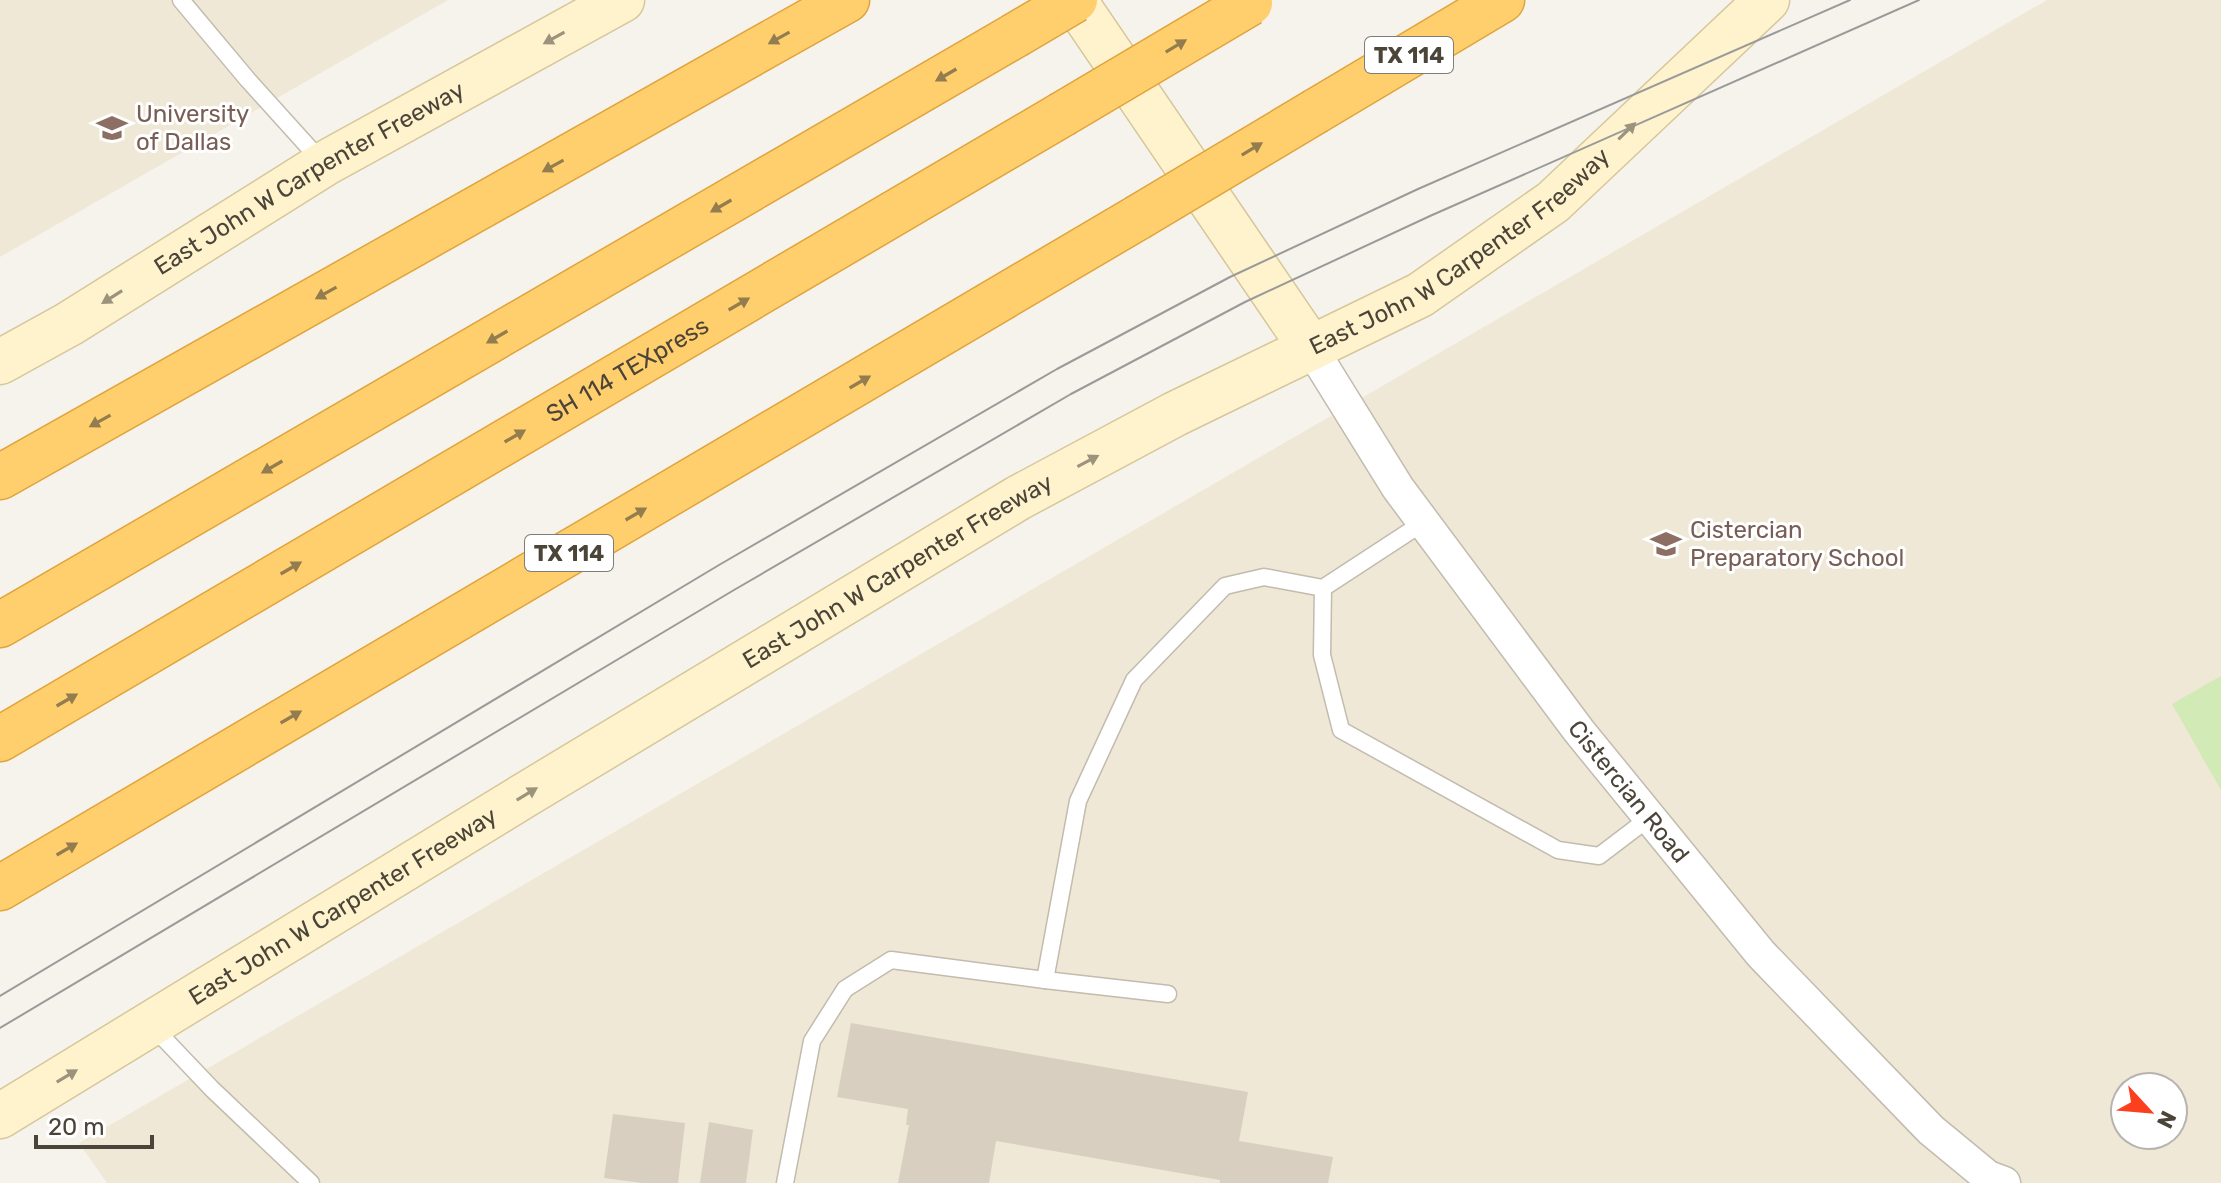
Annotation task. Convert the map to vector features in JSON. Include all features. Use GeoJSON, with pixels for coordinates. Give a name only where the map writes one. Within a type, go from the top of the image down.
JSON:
{"type":"FeatureCollection","features":[{"type":"Feature","properties":{"kind":"highway"},"geometry":{"type":"LineString","coordinates":[[0,477],[847,0]]}},
{"type":"Feature","properties":{"kind":"highway"},"geometry":{"type":"LineString","coordinates":[[0,625],[1075,0]]}},
{"type":"Feature","properties":{"kind":"highway","name":"TX 114"},"geometry":{"type":"LineString","coordinates":[[0,888],[1502,0]]}},
{"type":"Feature","properties":{"kind":"highway","name":"SH 114 TEXpress"},"geometry":{"type":"LineString","coordinates":[[0,739],[1252,2]]}},
{"type":"Feature","properties":{"kind":"main road","name":"East John W Carpenter Freeway"},"geometry":{"type":"LineString","coordinates":[[0,362],[69,324],[324,164],[622,0]]}},
{"type":"Feature","properties":{"kind":"main road"},"geometry":{"type":"LineString","coordinates":[[1075,0],[1311,348]]}},
{"type":"Feature","properties":{"kind":"main road","name":"East John W Carpenter Freeway"},"geometry":{"type":"LineString","coordinates":[[0,1116],[1018,498],[1175,414],[1420,295],[1553,202],[1767,0]]}},
{"type":"Feature","properties":{"kind":"street","name":"Cistercian Road"},"geometry":{"type":"LineString","coordinates":[[1311,348],[1398,488],[1579,731],[1649,818],[1761,954],[1931,1130],[1993,1181]]}},
{"type":"Feature","properties":{"kind":"lane"},"geometry":{"type":"LineString","coordinates":[[181,0],[324,164]]}},
{"type":"Feature","properties":{"kind":"lane"},"geometry":{"type":"LineString","coordinates":[[1045,980],[1078,801],[1134,680],[1225,586],[1264,577],[1323,588],[1424,522]]}},
{"type":"Feature","properties":{"kind":"lane"},"geometry":{"type":"LineString","coordinates":[[1323,588],[1322,655],[1341,730],[1558,850],[1599,856],[1649,818]]}},
{"type":"Feature","properties":{"kind":"lane"},"geometry":{"type":"LineString","coordinates":[[785,1183],[812,1041],[845,989],[891,960],[1168,994]]}},
{"type":"Feature","properties":{"kind":"lane"},"geometry":{"type":"LineString","coordinates":[[151,1025],[212,1089],[311,1183]]}},
{"type":"Feature","properties":{"kind":"shaded area","name":"University of Dallas"},"geometry":{"type":"Polygon","coordinates":[[[0,0],[448,0],[0,257],[0,0]]]}},
{"type":"Feature","properties":{"kind":"shaded area","name":"Cistercian Preparatory School"},"geometry":{"type":"Polygon","coordinates":[[[2047,0],[2221,0],[2221,1183],[107,1183],[79,1143],[2047,0]]]}},
{"type":"Feature","properties":{"kind":"green space"},"geometry":{"type":"Polygon","coordinates":[[[2221,676],[2221,790],[2172,704],[2221,676]]]}},
{"type":"Feature","properties":{"kind":"building"},"geometry":{"type":"Polygon","coordinates":[[[851,1023],[1248,1092],[1239,1141],[1333,1157],[1328,1183],[1220,1183],[1220,1180],[996,1141],[989,1183],[898,1183],[909,1125],[906,1125],[908,1109],[837,1097],[851,1023]]]}},
{"type":"Feature","properties":{"kind":"building"},"geometry":{"type":"Polygon","coordinates":[[[613,1114],[685,1123],[678,1183],[642,1183],[604,1178],[613,1114]]]}},
{"type":"Feature","properties":{"kind":"building"},"geometry":{"type":"Polygon","coordinates":[[[709,1122],[753,1130],[746,1183],[700,1183],[709,1122]]]}},
{"type":"Feature","properties":{"kind":"tram line"},"geometry":{"type":"LineString","coordinates":[[0,996],[719,565],[1057,369],[1230,277],[1418,189],[1850,0]]}},
{"type":"Feature","properties":{"kind":"tram line"},"geometry":{"type":"LineString","coordinates":[[0,1028],[734,590],[1071,394],[1245,302],[1430,216],[1919,0]]}},
{"type":"Feature","properties":{"kind":"place","name":"University of Dallas"},"geometry":{"type":"Point","coordinates":[112,128]}},
{"type":"Feature","properties":{"kind":"place","name":"Cistercian Preparatory School"},"geometry":{"type":"Point","coordinates":[1666,544]}}]}
